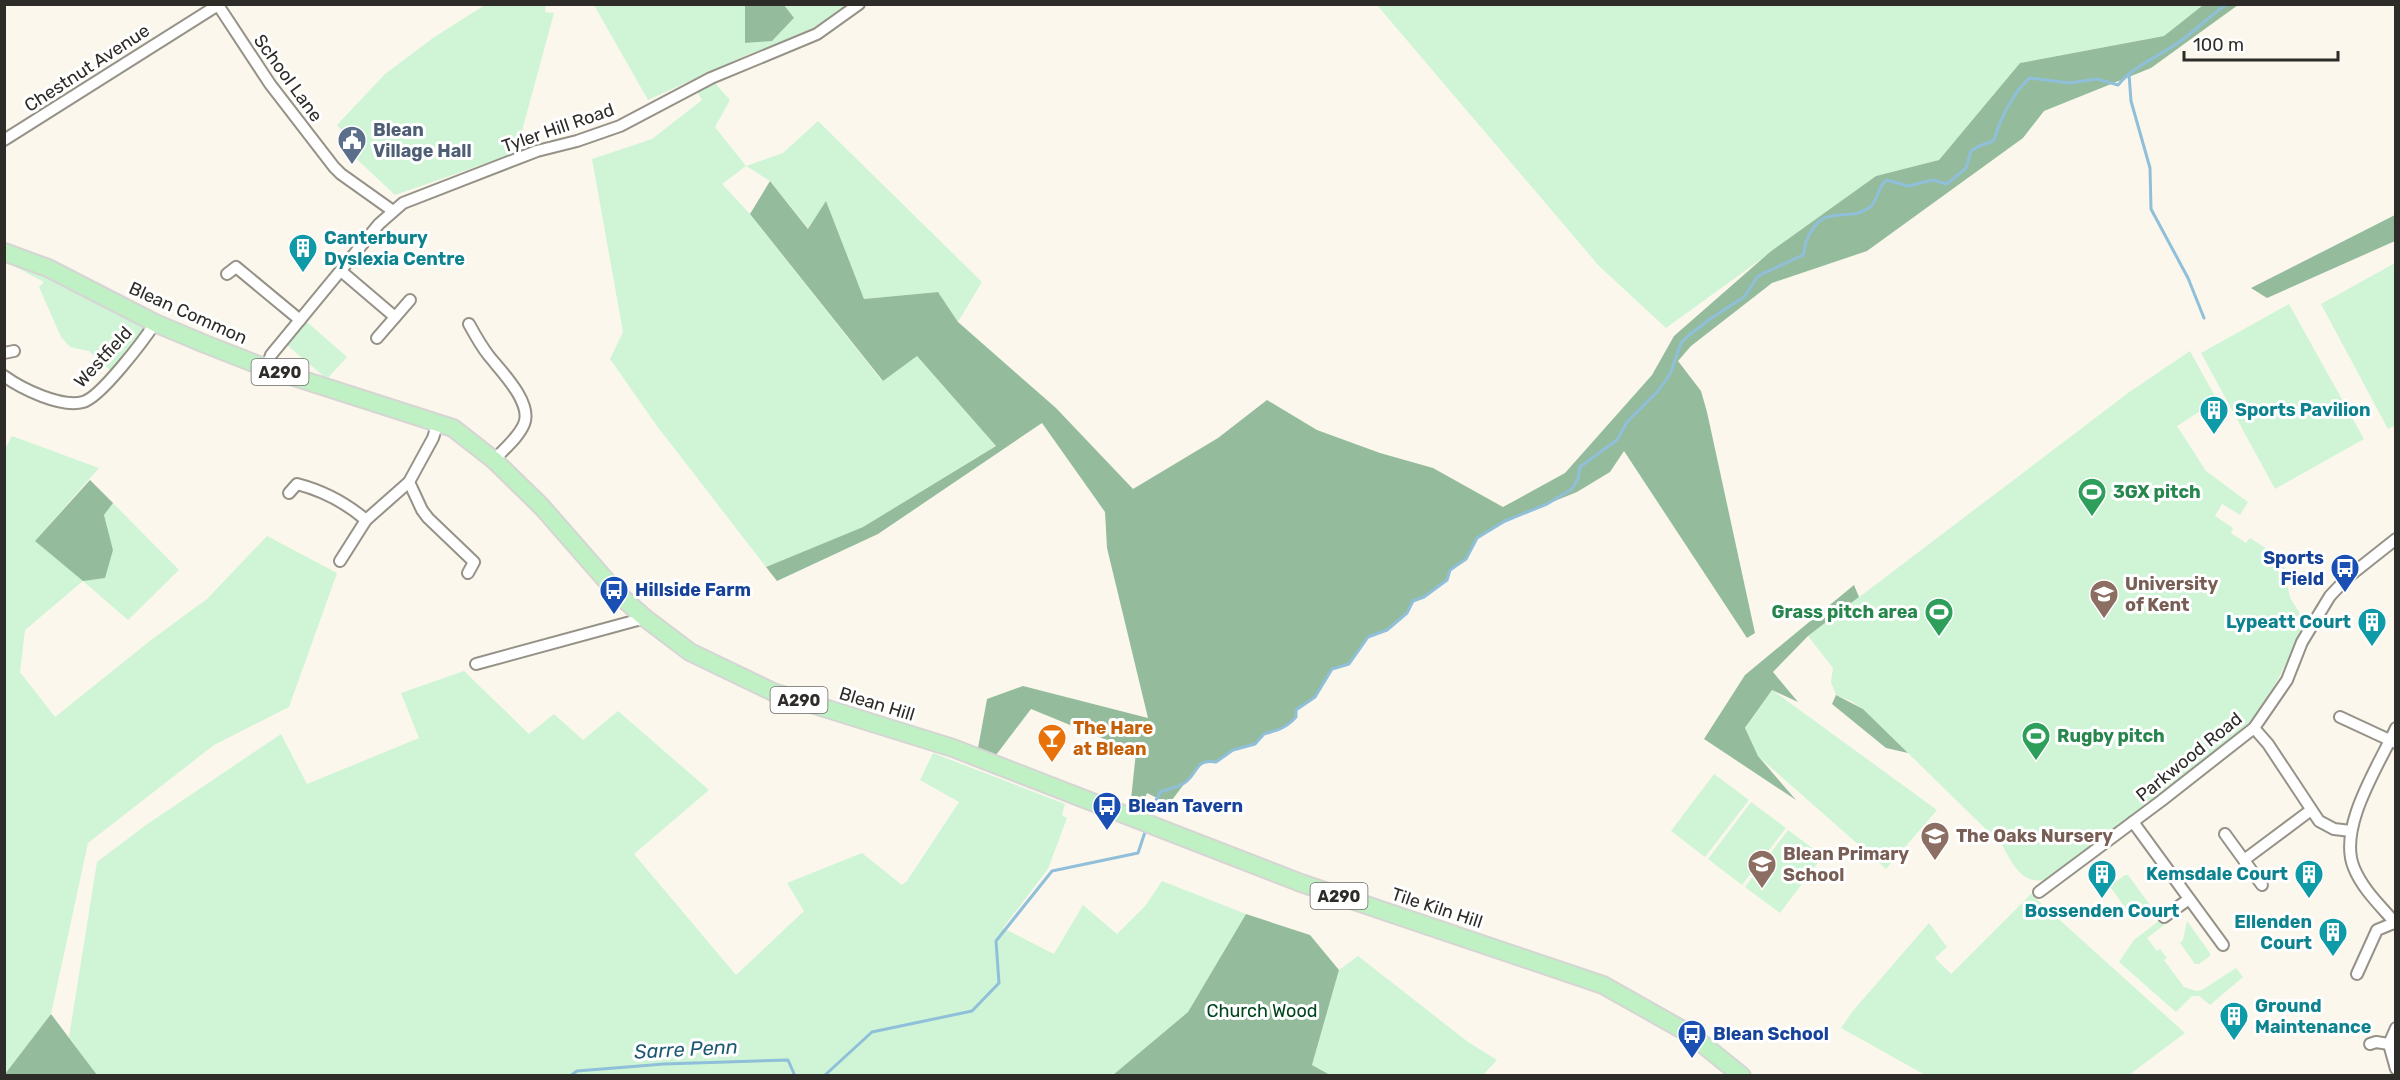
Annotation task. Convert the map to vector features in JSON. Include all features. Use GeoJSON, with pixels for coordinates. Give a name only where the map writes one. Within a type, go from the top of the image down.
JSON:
{"type":"FeatureCollection","features":[{"type":"Feature","properties":{"kind":"main road","name":"Blean Common"},"geometry":{"type":"LineString","coordinates":[[4,252],[48,268],[155,323],[266,368],[453,428],[494,460],[542,507]]}},
{"type":"Feature","properties":{"kind":"main road","name":"Blean Hill"},"geometry":{"type":"LineString","coordinates":[[542,507],[618,594],[690,652],[773,692],[953,748],[1108,809]]}},
{"type":"Feature","properties":{"kind":"main road","name":"Tile Kiln Hill"},"geometry":{"type":"LineString","coordinates":[[1108,809],[1230,857],[1258,864],[1301,883],[1603,985],[1690,1034],[1742,1076]]}},
{"type":"Feature","properties":{"kind":"street","name":"Chestnut Avenue"},"geometry":{"type":"LineString","coordinates":[[4,140],[218,4]]}},
{"type":"Feature","properties":{"kind":"street","name":"School Lane"},"geometry":{"type":"LineString","coordinates":[[218,4],[270,84],[334,167],[393,211]]}},
{"type":"Feature","properties":{"kind":"street","name":"Tyler Hill Road"},"geometry":{"type":"LineString","coordinates":[[266,368],[271,356],[379,224],[403,203],[537,151],[577,141],[620,126],[711,78],[817,34],[859,4]]}},
{"type":"Feature","properties":{"kind":"street"},"geometry":{"type":"LineString","coordinates":[[227,274],[236,267],[300,321]]}},
{"type":"Feature","properties":{"kind":"street"},"geometry":{"type":"LineString","coordinates":[[341,271],[395,317]]}},
{"type":"Feature","properties":{"kind":"street"},"geometry":{"type":"LineString","coordinates":[[376,338],[410,300]]}},
{"type":"Feature","properties":{"kind":"street","name":"Westfield"},"geometry":{"type":"LineString","coordinates":[[4,376],[56,402],[66,404],[85,402],[93,398],[155,323]]}},
{"type":"Feature","properties":{"kind":"street"},"geometry":{"type":"LineString","coordinates":[[468,324],[487,354],[507,376],[525,410],[526,418],[521,430],[494,460]]}},
{"type":"Feature","properties":{"kind":"street"},"geometry":{"type":"LineString","coordinates":[[340,561],[366,520],[409,482],[433,438],[438,422]]}},
{"type":"Feature","properties":{"kind":"street"},"geometry":{"type":"LineString","coordinates":[[409,482],[428,518],[474,562],[468,573]]}},
{"type":"Feature","properties":{"kind":"street"},"geometry":{"type":"LineString","coordinates":[[289,493],[297,484],[316,489],[350,506],[366,520]]}},
{"type":"Feature","properties":{"kind":"street","name":"Parkwood Road"},"geometry":{"type":"LineString","coordinates":[[2039,892],[2253,728],[2287,680],[2302,642],[2330,596],[2348,577],[2396,538]]}},
{"type":"Feature","properties":{"kind":"street"},"geometry":{"type":"LineString","coordinates":[[476,664],[645,618]]}},
{"type":"Feature","properties":{"kind":"street"},"geometry":{"type":"LineString","coordinates":[[2340,717],[2393,742]]}},
{"type":"Feature","properties":{"kind":"street"},"geometry":{"type":"LineString","coordinates":[[2253,728],[2268,744],[2311,810],[2324,824],[2334,829],[2351,831]]}},
{"type":"Feature","properties":{"kind":"street"},"geometry":{"type":"LineString","coordinates":[[2356,974],[2377,930],[2395,923],[2366,888],[2355,870],[2351,861],[2351,831],[2355,814],[2393,742],[2396,728]]}},
{"type":"Feature","properties":{"kind":"street"},"geometry":{"type":"LineString","coordinates":[[2244,860],[2311,810]]}},
{"type":"Feature","properties":{"kind":"street"},"geometry":{"type":"LineString","coordinates":[[2133,822],[2223,945]]}},
{"type":"Feature","properties":{"kind":"street"},"geometry":{"type":"LineString","coordinates":[[2225,834],[2262,885]]}},
{"type":"Feature","properties":{"kind":"street"},"geometry":{"type":"LineString","coordinates":[[2164,917],[2189,899]]}},
{"type":"Feature","properties":{"kind":"street"},"geometry":{"type":"LineString","coordinates":[[2396,1028],[2389,1044],[2396,1069]]}},
{"type":"Feature","properties":{"kind":"street"},"geometry":{"type":"LineString","coordinates":[[2370,1044],[2376,1042],[2389,1044]]}},
{"type":"Feature","properties":{"kind":"green space"},"geometry":{"type":"Polygon","coordinates":[[[485,5],[546,5],[545,12],[554,13],[516,153],[395,195],[348,151],[353,145],[337,125],[385,74],[433,38],[485,5]]]}},
{"type":"Feature","properties":{"kind":"green space"},"geometry":{"type":"Polygon","coordinates":[[[594,5],[745,5],[745,43],[773,40],[793,19],[784,5],[846,5],[799,38],[749,54],[648,100],[594,5]]]}},
{"type":"Feature","properties":{"kind":"green space"},"geometry":{"type":"Polygon","coordinates":[[[745,5],[784,5],[794,18],[772,41],[745,43],[745,5]]]}},
{"type":"Feature","properties":{"kind":"green space"},"geometry":{"type":"Polygon","coordinates":[[[1377,5],[2203,5],[2164,36],[2020,63],[1939,160],[1876,176],[1666,328],[1599,266],[1377,5]]]}},
{"type":"Feature","properties":{"kind":"green space"},"geometry":{"type":"Polygon","coordinates":[[[2203,5],[2238,5],[2151,68],[2044,111],[2023,138],[1867,251],[1772,283],[1691,346],[1678,361],[1701,391],[1707,412],[1755,633],[1747,638],[1624,451],[1610,472],[1577,492],[1505,521],[1478,538],[1466,559],[1450,570],[1447,580],[1424,597],[1413,601],[1407,613],[1387,630],[1368,637],[1349,664],[1332,669],[1315,697],[1296,710],[1296,717],[1289,724],[1264,734],[1255,744],[1233,750],[1216,762],[1200,763],[1169,804],[1147,793],[1139,813],[1130,809],[1136,752],[1031,709],[996,755],[978,748],[987,699],[1023,686],[1148,718],[1107,548],[1105,512],[1042,423],[878,534],[777,581],[766,567],[863,527],[996,446],[917,356],[883,381],[750,214],[770,181],[808,229],[826,201],[864,299],[938,292],[958,322],[1056,408],[1133,489],[1218,438],[1267,400],[1317,430],[1380,453],[1433,468],[1503,507],[1565,473],[1652,375],[1674,336],[1770,252],[1876,176],[1939,160],[2020,63],[2164,36],[2203,5]]]}},
{"type":"Feature","properties":{"kind":"green space"},"geometry":{"type":"Polygon","coordinates":[[[715,83],[730,100],[715,127],[746,166],[722,184],[750,214],[882,381],[917,356],[996,446],[863,527],[766,567],[657,426],[610,359],[623,332],[592,159],[652,139],[702,100],[697,92],[715,83]]]}},
{"type":"Feature","properties":{"kind":"green space"},"geometry":{"type":"Polygon","coordinates":[[[818,121],[982,282],[958,322],[938,292],[864,299],[826,202],[809,229],[770,181],[746,166],[783,153],[818,121]]]}},
{"type":"Feature","properties":{"kind":"green space"},"geometry":{"type":"Polygon","coordinates":[[[2395,215],[2395,241],[2267,298],[2251,288],[2395,215]]]}},
{"type":"Feature","properties":{"kind":"green space"},"geometry":{"type":"Polygon","coordinates":[[[14,255],[155,323],[114,374],[89,351],[70,347],[61,337],[39,287],[44,282],[14,266],[14,255]]]}},
{"type":"Feature","properties":{"kind":"green space"},"geometry":{"type":"Polygon","coordinates":[[[2395,263],[2396,425],[2388,429],[2321,304],[2395,263]]]}},
{"type":"Feature","properties":{"kind":"green space"},"geometry":{"type":"Polygon","coordinates":[[[2289,304],[2364,439],[2275,489],[2201,353],[2289,304]]]}},
{"type":"Feature","properties":{"kind":"green space"},"geometry":{"type":"Polygon","coordinates":[[[307,322],[347,357],[327,379],[287,345],[307,322]]]}},
{"type":"Feature","properties":{"kind":"green space"},"geometry":{"type":"Polygon","coordinates":[[[2190,351],[2217,400],[2177,426],[2206,471],[2248,502],[2240,515],[2222,504],[2215,516],[2233,528],[2231,533],[2246,543],[2250,538],[2267,549],[2268,547],[2284,565],[2290,598],[2305,621],[2268,697],[2236,736],[2047,879],[2031,880],[2019,872],[2002,845],[1863,709],[1836,695],[1831,682],[1833,668],[1808,636],[2128,393],[2190,351]]]}},
{"type":"Feature","properties":{"kind":"green space"},"geometry":{"type":"Polygon","coordinates":[[[12,436],[99,468],[35,541],[113,550],[104,515],[113,503],[179,570],[128,620],[83,581],[25,630],[20,672],[55,717],[151,640],[207,599],[267,536],[337,573],[289,707],[214,745],[88,843],[51,1014],[5,1074],[4,451],[12,436]]]}},
{"type":"Feature","properties":{"kind":"green space"},"geometry":{"type":"Polygon","coordinates":[[[90,480],[113,503],[104,515],[113,550],[105,578],[83,581],[35,541],[90,480]]]}},
{"type":"Feature","properties":{"kind":"green space"},"geometry":{"type":"Polygon","coordinates":[[[1854,585],[1859,597],[1808,636],[1773,672],[1798,702],[1772,690],[1745,728],[1758,756],[1796,800],[1704,739],[1745,675],[1854,585]]]}},
{"type":"Feature","properties":{"kind":"green space"},"geometry":{"type":"Polygon","coordinates":[[[464,671],[529,734],[554,714],[583,740],[618,711],[709,790],[634,854],[736,975],[804,911],[787,883],[862,853],[902,885],[907,881],[959,802],[920,780],[933,753],[1065,804],[1062,815],[1067,818],[1048,869],[1003,928],[1054,954],[1083,905],[1117,934],[1146,905],[1162,881],[1246,914],[1188,1012],[1113,1075],[97,1076],[69,1037],[97,862],[146,825],[281,734],[307,784],[419,738],[401,693],[464,671]]]}},
{"type":"Feature","properties":{"kind":"green space"},"geometry":{"type":"Polygon","coordinates":[[[1772,690],[1937,810],[1886,869],[1758,756],[1745,729],[1772,690]]]}},
{"type":"Feature","properties":{"kind":"green space"},"geometry":{"type":"Polygon","coordinates":[[[1836,695],[1863,709],[1908,753],[1886,748],[1832,704],[1836,695]]]}},
{"type":"Feature","properties":{"kind":"green space"},"geometry":{"type":"Polygon","coordinates":[[[1714,774],[1749,800],[1705,857],[1671,831],[1714,774]]]}},
{"type":"Feature","properties":{"kind":"green space"},"geometry":{"type":"Polygon","coordinates":[[[1751,802],[1786,828],[1742,885],[1708,859],[1751,802]]]}},
{"type":"Feature","properties":{"kind":"green space"},"geometry":{"type":"Polygon","coordinates":[[[1788,830],[1823,856],[1780,913],[1745,887],[1788,830]]]}},
{"type":"Feature","properties":{"kind":"green space"},"geometry":{"type":"Polygon","coordinates":[[[2128,875],[2155,912],[2129,906],[2126,909],[2111,888],[2111,885],[2128,875]]]}},
{"type":"Feature","properties":{"kind":"green space"},"geometry":{"type":"Polygon","coordinates":[[[2031,894],[2185,1033],[2129,1075],[1927,1076],[1841,1028],[1852,1012],[1929,923],[1947,947],[1935,958],[1951,974],[2031,894]]]}},
{"type":"Feature","properties":{"kind":"green space","name":"Church Wood"},"geometry":{"type":"Polygon","coordinates":[[[1246,914],[1310,935],[1339,970],[1312,1065],[1330,1075],[1113,1075],[1188,1012],[1246,914]]]}},
{"type":"Feature","properties":{"kind":"green space"},"geometry":{"type":"Polygon","coordinates":[[[2160,920],[2164,925],[2147,938],[2157,951],[2160,949],[2167,958],[2164,960],[2184,987],[2196,991],[2202,990],[2236,968],[2243,977],[2210,1005],[2199,996],[2192,996],[2176,1012],[2119,962],[2134,940],[2160,920]]]}},
{"type":"Feature","properties":{"kind":"green space"},"geometry":{"type":"Polygon","coordinates":[[[2187,921],[2210,953],[2210,956],[2199,964],[2195,964],[2180,943],[2183,940],[2187,921]]]}},
{"type":"Feature","properties":{"kind":"green space"},"geometry":{"type":"Polygon","coordinates":[[[1358,956],[1468,1042],[1497,1060],[1482,1076],[1329,1075],[1312,1065],[1339,970],[1358,956]]]}},
{"type":"Feature","properties":{"kind":"green space"},"geometry":{"type":"Polygon","coordinates":[[[51,1014],[97,1075],[5,1075],[5,1074],[51,1014]]]}},
{"type":"Feature","properties":{"kind":"waterway","name":"Sarre Penn"},"geometry":{"type":"LineString","coordinates":[[1150,813],[1160,792],[1184,783],[1201,764],[1216,762],[1233,750],[1255,744],[1264,734],[1289,724],[1296,717],[1296,710],[1315,697],[1332,669],[1349,664],[1368,637],[1387,630],[1407,613],[1413,601],[1424,597],[1447,580],[1450,570],[1466,559],[1477,538],[1505,521],[1547,504],[1572,489],[1578,479],[1580,467],[1617,440],[1627,422],[1658,391],[1670,374],[1681,343],[1710,319],[1744,297],[1758,276],[1803,255],[1812,229],[1820,221],[1836,215],[1862,212],[1875,201],[1881,186],[1887,180],[1908,186],[1933,180],[1947,184],[1966,168],[1971,151],[1993,141],[2009,105],[2030,78],[2069,83],[2097,79],[2118,85],[2131,72],[2179,42],[2227,4]]}},
{"type":"Feature","properties":{"kind":"waterway"},"geometry":{"type":"LineString","coordinates":[[2129,74],[2131,101],[2150,168],[2151,209],[2188,278],[2204,318]]}},
{"type":"Feature","properties":{"kind":"waterway","name":"Sarre Penn"},"geometry":{"type":"LineString","coordinates":[[824,1076],[872,1032],[972,1011],[999,983],[996,941],[1052,871],[1138,853],[1145,832]]}},
{"type":"Feature","properties":{"kind":"waterway","name":"Sarre Penn"},"geometry":{"type":"LineString","coordinates":[[570,1076],[577,1071],[664,1064],[788,1060],[795,1076]]}},
{"type":"Feature","properties":{"kind":"place","name":"Blean Village Hall"},"geometry":{"type":"Point","coordinates":[352,166]}},
{"type":"Feature","properties":{"kind":"place","name":"Canterbury Dyslexia Centre"},"geometry":{"type":"Point","coordinates":[303,274]}},
{"type":"Feature","properties":{"kind":"place","name":"Sports Pavilion"},"geometry":{"type":"Point","coordinates":[2214,436]}},
{"type":"Feature","properties":{"kind":"place","name":"3GX pitch"},"geometry":{"type":"Point","coordinates":[2092,518]}},
{"type":"Feature","properties":{"kind":"place","name":"Sports Field"},"geometry":{"type":"Point","coordinates":[2345,594]}},
{"type":"Feature","properties":{"kind":"place","name":"Hillside Farm"},"geometry":{"type":"Point","coordinates":[614,616]}},
{"type":"Feature","properties":{"kind":"place","name":"University of Kent"},"geometry":{"type":"Point","coordinates":[2104,620]}},
{"type":"Feature","properties":{"kind":"place","name":"Grass pitch area"},"geometry":{"type":"Point","coordinates":[1939,638]}},
{"type":"Feature","properties":{"kind":"place","name":"Lypeatt Court"},"geometry":{"type":"Point","coordinates":[2372,648]}},
{"type":"Feature","properties":{"kind":"place","name":"Rugby pitch"},"geometry":{"type":"Point","coordinates":[2036,762]}},
{"type":"Feature","properties":{"kind":"place","name":"The Hare at Blean"},"geometry":{"type":"Point","coordinates":[1052,764]}},
{"type":"Feature","properties":{"kind":"place","name":"Blean Tavern"},"geometry":{"type":"Point","coordinates":[1107,832]}},
{"type":"Feature","properties":{"kind":"place","name":"The Oaks Nursery"},"geometry":{"type":"Point","coordinates":[1935,862]}},
{"type":"Feature","properties":{"kind":"place","name":"Blean Primary School"},"geometry":{"type":"Point","coordinates":[1762,890]}},
{"type":"Feature","properties":{"kind":"place","name":"Bossenden Court"},"geometry":{"type":"Point","coordinates":[2102,900]}},
{"type":"Feature","properties":{"kind":"place","name":"Kemsdale Court"},"geometry":{"type":"Point","coordinates":[2309,900]}},
{"type":"Feature","properties":{"kind":"place","name":"Ellenden Court"},"geometry":{"type":"Point","coordinates":[2333,958]}},
{"type":"Feature","properties":{"kind":"place","name":"Ground Maintenance"},"geometry":{"type":"Point","coordinates":[2234,1042]}},
{"type":"Feature","properties":{"kind":"place","name":"Blean School"},"geometry":{"type":"Point","coordinates":[1692,1060]}}]}
